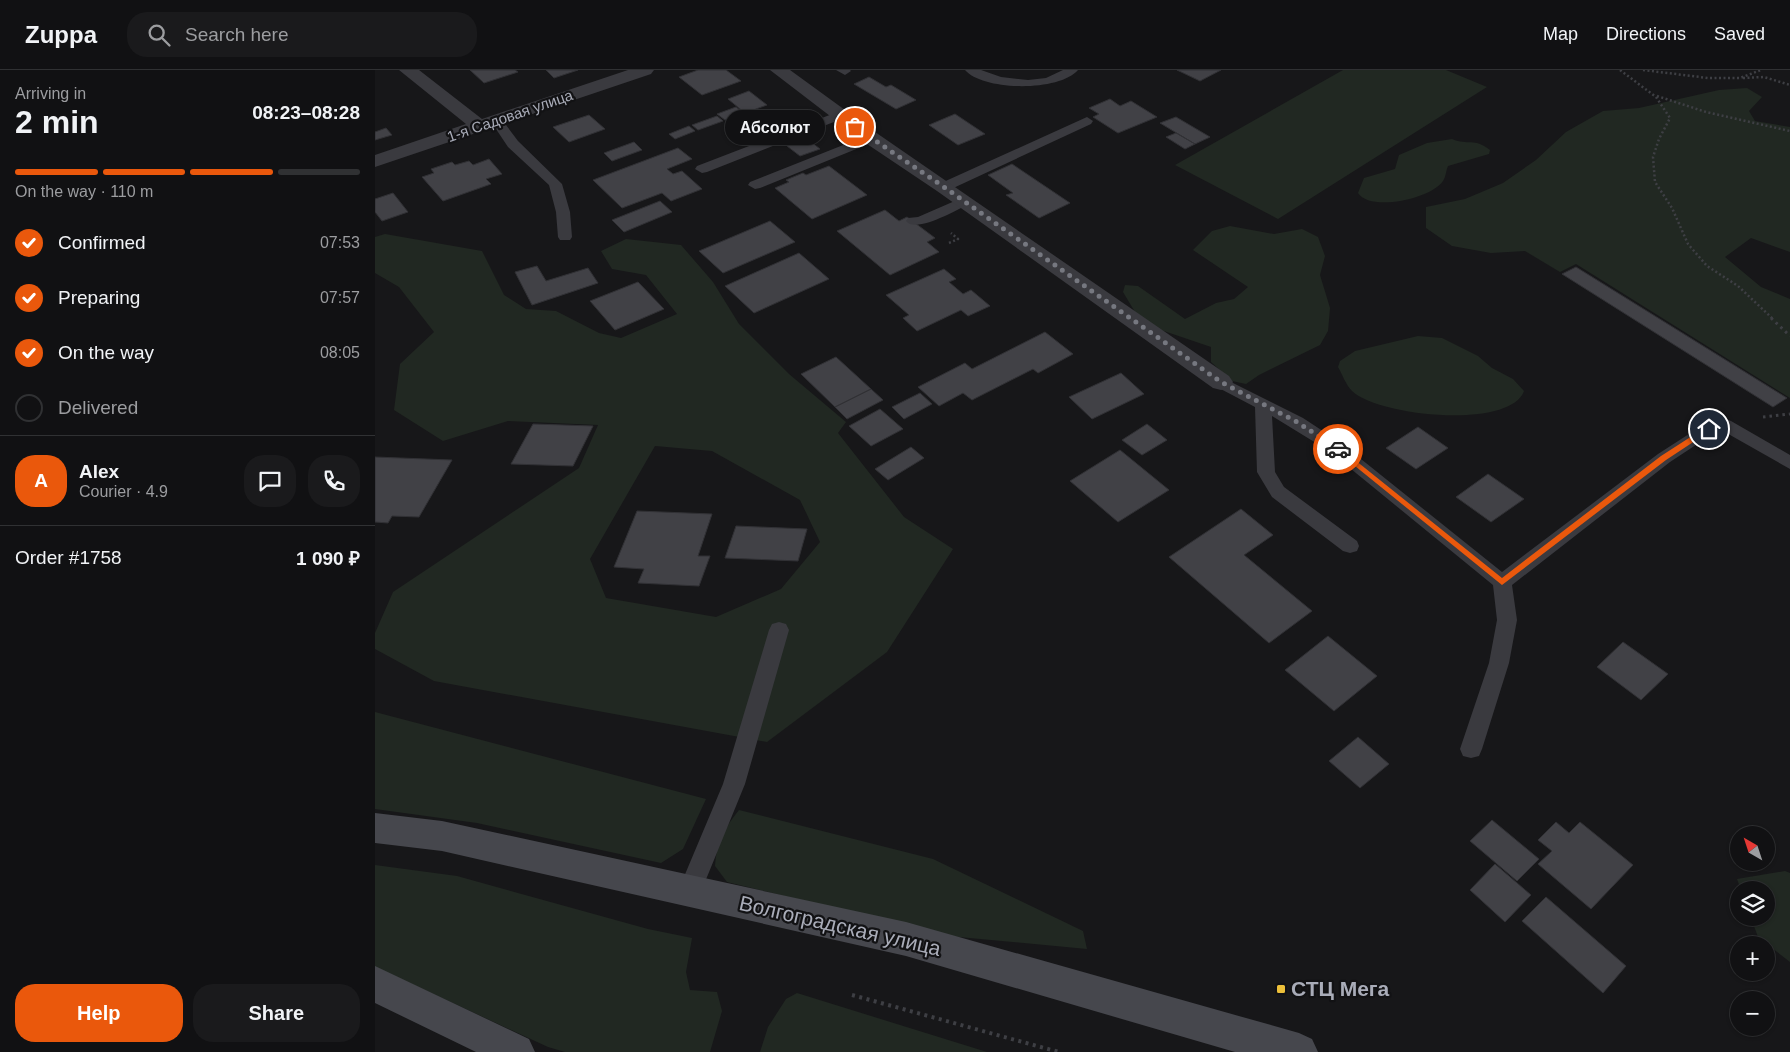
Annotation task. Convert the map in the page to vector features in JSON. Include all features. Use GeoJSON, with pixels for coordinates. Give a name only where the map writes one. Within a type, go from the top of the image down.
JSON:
{"type":"FeatureCollection","features":[{"type":"Feature","properties":{"kind":"main road","name":"Волгоградская улица"},"geometry":{"type":"LineString","coordinates":[[375,828],[442,836],[906,940],[1299,1052]]}},
{"type":"Feature","properties":{"kind":"main road"},"geometry":{"type":"LineString","coordinates":[[375,984],[516,1052]]}},
{"type":"Feature","properties":{"kind":"street"},"geometry":{"type":"LineString","coordinates":[[408,70],[488,123]]}},
{"type":"Feature","properties":{"kind":"street","name":"1-я Садовая улица"},"geometry":{"type":"LineString","coordinates":[[375,161],[645,70]]}},
{"type":"Feature","properties":{"kind":"street"},"geometry":{"type":"LineString","coordinates":[[779,70],[871,138],[944,187],[1221,382]]}},
{"type":"Feature","properties":{"kind":"lane"},"geometry":{"type":"LineString","coordinates":[[971,70],[992,80],[1025,84],[1048,81],[1072,70]]}},
{"type":"Feature","properties":{"kind":"lane"},"geometry":{"type":"LineString","coordinates":[[701,170],[840,116]]}},
{"type":"Feature","properties":{"kind":"lane"},"geometry":{"type":"LineString","coordinates":[[944,187],[1087,120]]}},
{"type":"Feature","properties":{"kind":"lane"},"geometry":{"type":"LineString","coordinates":[[488,123],[555,184],[563,212],[565,237]]}},
{"type":"Feature","properties":{"kind":"lane"},"geometry":{"type":"LineString","coordinates":[[755,185],[871,138]]}},
{"type":"Feature","properties":{"kind":"lane"},"geometry":{"type":"LineString","coordinates":[[913,221],[919,221],[964,201]]}},
{"type":"Feature","properties":{"kind":"lane"},"geometry":{"type":"LineString","coordinates":[[1221,382],[1297,422],[1335,448],[1502,582],[1507,620],[1499,663],[1471,749]]}},
{"type":"Feature","properties":{"kind":"lane"},"geometry":{"type":"LineString","coordinates":[[1263,404],[1266,472],[1279,492],[1350,546]]}},
{"type":"Feature","properties":{"kind":"lane"},"geometry":{"type":"LineString","coordinates":[[1502,582],[1664,458],[1709,429],[1725,425],[1790,463]]}},
{"type":"Feature","properties":{"kind":"lane"},"geometry":{"type":"LineString","coordinates":[[690,891],[734,784],[779,630]]}},
{"type":"Feature","properties":{"kind":"path"},"geometry":{"type":"LineString","coordinates":[[1621,70],[1654,95],[1667,108],[1670,118],[1659,139],[1653,157],[1655,182],[1672,208],[1688,244],[1707,266],[1738,286],[1790,336]]}},
{"type":"Feature","properties":{"kind":"path"},"geometry":{"type":"LineString","coordinates":[[1643,70],[1708,78],[1764,78],[1790,85]]}},
{"type":"Feature","properties":{"kind":"path"},"geometry":{"type":"LineString","coordinates":[[1740,78],[1761,70]]}},
{"type":"Feature","properties":{"kind":"path"},"geometry":{"type":"LineString","coordinates":[[1654,95],[1677,104],[1790,131]]}},
{"type":"Feature","properties":{"kind":"path"},"geometry":{"type":"LineString","coordinates":[[852,995],[1059,1052]]}},
{"type":"Feature","properties":{"kind":"shaded area"},"geometry":{"type":"Polygon","coordinates":[[[1343,70],[1446,70],[1487,87],[1278,219],[1175,165],[1343,70]]]}},
{"type":"Feature","properties":{"kind":"shaded area"},"geometry":{"type":"Polygon","coordinates":[[[1747,88],[1762,97],[1749,111],[1755,121],[1790,127],[1790,252],[1751,238],[1725,257],[1761,287],[1790,299],[1790,398],[1576,264],[1560,272],[1525,251],[1491,253],[1452,246],[1426,228],[1426,207],[1465,199],[1503,183],[1536,160],[1566,132],[1603,111],[1639,108],[1719,90],[1747,88]]]}},
{"type":"Feature","properties":{"kind":"shaded area"},"geometry":{"type":"Polygon","coordinates":[[[1452,139],[1484,146],[1490,150],[1489,154],[1448,166],[1443,181],[1426,193],[1414,198],[1400,201],[1375,202],[1365,199],[1358,193],[1364,178],[1395,169],[1399,155],[1427,143],[1452,139]]]}},
{"type":"Feature","properties":{"kind":"shaded area"},"geometry":{"type":"Polygon","coordinates":[[[1230,226],[1274,234],[1302,229],[1318,237],[1325,256],[1320,275],[1330,308],[1328,331],[1320,345],[1259,375],[1246,384],[1232,381],[1211,362],[1211,347],[1158,329],[1135,312],[1123,292],[1125,285],[1138,286],[1185,319],[1216,303],[1234,299],[1248,287],[1193,250],[1212,231],[1230,226]]]}},
{"type":"Feature","properties":{"kind":"shaded area"},"geometry":{"type":"Polygon","coordinates":[[[385,234],[482,251],[504,295],[526,309],[556,311],[599,333],[621,338],[677,314],[646,275],[612,269],[601,251],[626,239],[681,245],[713,282],[739,324],[789,374],[846,422],[838,433],[904,517],[953,549],[887,652],[767,742],[434,681],[375,649],[375,633],[393,592],[579,468],[598,425],[508,421],[443,441],[394,410],[400,364],[434,332],[399,287],[375,273],[375,237],[385,234]],[[655,446],[590,559],[606,598],[716,617],[781,589],[820,542],[800,500],[712,451],[655,446]]]}},
{"type":"Feature","properties":{"kind":"shaded area"},"geometry":{"type":"Polygon","coordinates":[[[1418,336],[1442,338],[1478,356],[1492,368],[1513,379],[1524,391],[1514,403],[1495,411],[1470,415],[1442,415],[1387,407],[1366,400],[1350,389],[1338,367],[1340,361],[1355,351],[1418,336]]]}},
{"type":"Feature","properties":{"kind":"shaded area"},"geometry":{"type":"Polygon","coordinates":[[[375,712],[706,799],[683,849],[661,863],[477,823],[375,809],[375,712]]]}},
{"type":"Feature","properties":{"kind":"shaded area"},"geometry":{"type":"Polygon","coordinates":[[[739,810],[933,859],[1083,931],[1087,949],[948,936],[727,882],[715,866],[717,850],[729,823],[739,810]]]}},
{"type":"Feature","properties":{"kind":"shaded area"},"geometry":{"type":"Polygon","coordinates":[[[375,865],[457,876],[648,929],[692,938],[686,972],[690,990],[717,992],[722,1011],[710,1052],[565,1052],[548,1047],[375,967],[375,865]]]}},
{"type":"Feature","properties":{"kind":"shaded area"},"geometry":{"type":"Polygon","coordinates":[[[1785,871],[1790,873],[1790,962],[1775,950],[1775,936],[1758,936],[1754,926],[1775,926],[1775,881],[1738,881],[1737,879],[1785,871]]]}},
{"type":"Feature","properties":{"kind":"shaded area"},"geometry":{"type":"Polygon","coordinates":[[[797,993],[987,1052],[760,1052],[768,1027],[786,999],[797,993]]]}},
{"type":"Feature","properties":{"kind":"building"},"geometry":{"type":"Polygon","coordinates":[[[470,70],[515,70],[518,72],[484,83],[470,70]]]}},
{"type":"Feature","properties":{"kind":"building"},"geometry":{"type":"Polygon","coordinates":[[[546,70],[578,70],[554,78],[546,70]]]}},
{"type":"Feature","properties":{"kind":"building"},"geometry":{"type":"Polygon","coordinates":[[[698,70],[726,70],[741,81],[702,95],[679,77],[698,70]]]}},
{"type":"Feature","properties":{"kind":"building"},"geometry":{"type":"Polygon","coordinates":[[[1177,70],[1221,70],[1200,81],[1177,70]]]}},
{"type":"Feature","properties":{"kind":"building"},"geometry":{"type":"Polygon","coordinates":[[[869,77],[886,87],[891,85],[916,100],[896,109],[854,84],[869,77]]]}},
{"type":"Feature","properties":{"kind":"building"},"geometry":{"type":"Polygon","coordinates":[[[749,91],[767,105],[745,113],[728,99],[749,91]]]}},
{"type":"Feature","properties":{"kind":"building"},"geometry":{"type":"Polygon","coordinates":[[[1110,99],[1120,106],[1131,101],[1157,117],[1118,133],[1093,117],[1099,114],[1089,108],[1110,99]]]}},
{"type":"Feature","properties":{"kind":"building"},"geometry":{"type":"Polygon","coordinates":[[[736,107],[744,113],[725,120],[717,114],[736,107]]]}},
{"type":"Feature","properties":{"kind":"building"},"geometry":{"type":"Polygon","coordinates":[[[955,114],[985,134],[958,145],[929,125],[955,114]]]}},
{"type":"Feature","properties":{"kind":"building"},"geometry":{"type":"Polygon","coordinates":[[[589,115],[605,129],[569,142],[553,127],[589,115]]]}},
{"type":"Feature","properties":{"kind":"building"},"geometry":{"type":"Polygon","coordinates":[[[717,116],[723,121],[698,130],[692,125],[717,116]]]}},
{"type":"Feature","properties":{"kind":"building"},"geometry":{"type":"Polygon","coordinates":[[[1176,117],[1210,137],[1195,144],[1160,123],[1176,117]]]}},
{"type":"Feature","properties":{"kind":"building"},"geometry":{"type":"Polygon","coordinates":[[[689,126],[695,131],[675,139],[669,134],[689,126]]]}},
{"type":"Feature","properties":{"kind":"building"},"geometry":{"type":"Polygon","coordinates":[[[386,128],[392,135],[375,140],[375,132],[386,128]]]}},
{"type":"Feature","properties":{"kind":"building"},"geometry":{"type":"Polygon","coordinates":[[[1176,133],[1195,144],[1185,149],[1166,137],[1176,133]]]}},
{"type":"Feature","properties":{"kind":"building"},"geometry":{"type":"Polygon","coordinates":[[[806,138],[820,149],[800,156],[787,146],[806,138]]]}},
{"type":"Feature","properties":{"kind":"building"},"geometry":{"type":"Polygon","coordinates":[[[634,142],[642,150],[612,161],[604,153],[634,142]]]}},
{"type":"Feature","properties":{"kind":"building"},"geometry":{"type":"Polygon","coordinates":[[[678,148],[692,159],[667,169],[673,174],[682,171],[702,189],[671,201],[662,193],[622,208],[593,180],[678,148]]]}},
{"type":"Feature","properties":{"kind":"building"},"geometry":{"type":"Polygon","coordinates":[[[489,159],[502,174],[486,179],[491,184],[443,201],[422,177],[434,173],[431,169],[452,162],[455,165],[469,161],[473,165],[489,159]]]}},
{"type":"Feature","properties":{"kind":"building"},"geometry":{"type":"Polygon","coordinates":[[[1012,164],[1070,203],[1039,218],[1006,195],[1013,193],[988,175],[1012,164]]]}},
{"type":"Feature","properties":{"kind":"building"},"geometry":{"type":"Polygon","coordinates":[[[829,166],[867,195],[812,219],[775,188],[789,182],[786,180],[803,173],[806,175],[829,166]]]}},
{"type":"Feature","properties":{"kind":"building"},"geometry":{"type":"Polygon","coordinates":[[[393,193],[408,212],[382,221],[375,212],[375,199],[393,193]]]}},
{"type":"Feature","properties":{"kind":"building"},"geometry":{"type":"Polygon","coordinates":[[[660,201],[672,212],[624,232],[612,220],[660,201]]]}},
{"type":"Feature","properties":{"kind":"building"},"geometry":{"type":"Polygon","coordinates":[[[885,210],[899,221],[907,217],[935,238],[927,242],[939,252],[890,275],[837,231],[885,210]]]}},
{"type":"Feature","properties":{"kind":"building"},"geometry":{"type":"Polygon","coordinates":[[[770,221],[795,242],[723,273],[699,251],[770,221]]]}},
{"type":"Feature","properties":{"kind":"building"},"geometry":{"type":"Polygon","coordinates":[[[799,253],[829,279],[754,313],[725,286],[799,253]]]}},
{"type":"Feature","properties":{"kind":"building"},"geometry":{"type":"Polygon","coordinates":[[[537,266],[546,281],[588,268],[598,283],[532,305],[515,272],[537,266]]]}},
{"type":"Feature","properties":{"kind":"building"},"geometry":{"type":"Polygon","coordinates":[[[1576,267],[1787,398],[1773,407],[1562,274],[1576,267]]]}},
{"type":"Feature","properties":{"kind":"building"},"geometry":{"type":"Polygon","coordinates":[[[944,269],[956,279],[949,282],[963,294],[971,290],[990,306],[968,316],[961,310],[917,331],[903,318],[909,315],[886,295],[944,269]]]}},
{"type":"Feature","properties":{"kind":"building"},"geometry":{"type":"Polygon","coordinates":[[[638,282],[664,309],[615,330],[590,301],[638,282]]]}},
{"type":"Feature","properties":{"kind":"building"},"geometry":{"type":"Polygon","coordinates":[[[1045,332],[1073,354],[1038,373],[1033,369],[972,400],[963,393],[939,406],[918,387],[965,363],[972,369],[1045,332]]]}},
{"type":"Feature","properties":{"kind":"building"},"geometry":{"type":"Polygon","coordinates":[[[836,357],[871,389],[835,407],[801,374],[836,357]]]}},
{"type":"Feature","properties":{"kind":"building"},"geometry":{"type":"Polygon","coordinates":[[[1121,373],[1144,394],[1092,419],[1069,397],[1121,373]]]}},
{"type":"Feature","properties":{"kind":"building"},"geometry":{"type":"Polygon","coordinates":[[[871,389],[883,400],[847,419],[835,407],[871,389]]]}},
{"type":"Feature","properties":{"kind":"building"},"geometry":{"type":"Polygon","coordinates":[[[920,393],[932,404],[904,419],[892,407],[920,393]]]}},
{"type":"Feature","properties":{"kind":"building"},"geometry":{"type":"Polygon","coordinates":[[[880,409],[903,429],[871,446],[849,426],[880,409]]]}},
{"type":"Feature","properties":{"kind":"building"},"geometry":{"type":"Polygon","coordinates":[[[533,424],[593,426],[573,466],[511,464],[533,424]]]}},
{"type":"Feature","properties":{"kind":"building"},"geometry":{"type":"Polygon","coordinates":[[[1147,424],[1167,440],[1142,455],[1122,440],[1147,424]]]}},
{"type":"Feature","properties":{"kind":"building"},"geometry":{"type":"Polygon","coordinates":[[[1418,427],[1448,448],[1416,469],[1386,448],[1418,427]]]}},
{"type":"Feature","properties":{"kind":"building"},"geometry":{"type":"Polygon","coordinates":[[[911,447],[924,458],[888,480],[875,469],[911,447]]]}},
{"type":"Feature","properties":{"kind":"building"},"geometry":{"type":"Polygon","coordinates":[[[1120,450],[1169,490],[1118,522],[1070,481],[1120,450]]]}},
{"type":"Feature","properties":{"kind":"building"},"geometry":{"type":"Polygon","coordinates":[[[375,457],[452,460],[419,517],[392,516],[388,523],[375,522],[375,457]]]}},
{"type":"Feature","properties":{"kind":"building"},"geometry":{"type":"Polygon","coordinates":[[[1488,474],[1524,499],[1491,522],[1456,497],[1488,474]]]}},
{"type":"Feature","properties":{"kind":"building"},"geometry":{"type":"Polygon","coordinates":[[[1241,509],[1273,535],[1244,555],[1312,611],[1269,643],[1169,557],[1241,509]]]}},
{"type":"Feature","properties":{"kind":"building"},"geometry":{"type":"Polygon","coordinates":[[[637,511],[712,514],[698,556],[710,556],[699,586],[638,583],[644,569],[614,567],[637,511]]]}},
{"type":"Feature","properties":{"kind":"building"},"geometry":{"type":"Polygon","coordinates":[[[736,526],[807,529],[798,561],[725,558],[736,526]]]}},
{"type":"Feature","properties":{"kind":"building"},"geometry":{"type":"Polygon","coordinates":[[[1328,636],[1377,676],[1334,711],[1285,670],[1328,636]]]}},
{"type":"Feature","properties":{"kind":"building"},"geometry":{"type":"Polygon","coordinates":[[[1623,642],[1668,674],[1641,700],[1597,667],[1623,642]]]}},
{"type":"Feature","properties":{"kind":"building"},"geometry":{"type":"Polygon","coordinates":[[[1358,737],[1389,764],[1360,788],[1329,761],[1358,737]]]}},
{"type":"Feature","properties":{"kind":"building"},"geometry":{"type":"Polygon","coordinates":[[[1492,820],[1539,859],[1517,881],[1470,841],[1492,820]]]}},
{"type":"Feature","properties":{"kind":"building"},"geometry":{"type":"Polygon","coordinates":[[[1556,822],[1569,833],[1580,822],[1633,865],[1591,909],[1538,864],[1552,851],[1538,840],[1556,822]]]}},
{"type":"Feature","properties":{"kind":"building"},"geometry":{"type":"Polygon","coordinates":[[[1495,864],[1531,895],[1505,922],[1470,890],[1495,864]]]}},
{"type":"Feature","properties":{"kind":"building"},"geometry":{"type":"Polygon","coordinates":[[[1546,897],[1626,966],[1603,993],[1522,921],[1546,897]]]}},
{"type":"Feature","properties":{"kind":"way so far"},"geometry":{"type":"LineString","coordinates":[[855,127],[944,187],[1221,382],[1297,422],[1338,449]]}},
{"type":"Feature","properties":{"kind":"place","name":"Абсолют"},"geometry":{"type":"Point","coordinates":[855,127]}},
{"type":"Feature","properties":{"kind":"place","name":"СТЦ Мега"},"geometry":{"type":"Point","coordinates":[1281,989]}},
{"type":"Feature","properties":{"kind":"route"},"geometry":{"type":"LineString","coordinates":[[1338,449],[1502,582],[1664,458],[1709,429]]}}]}
